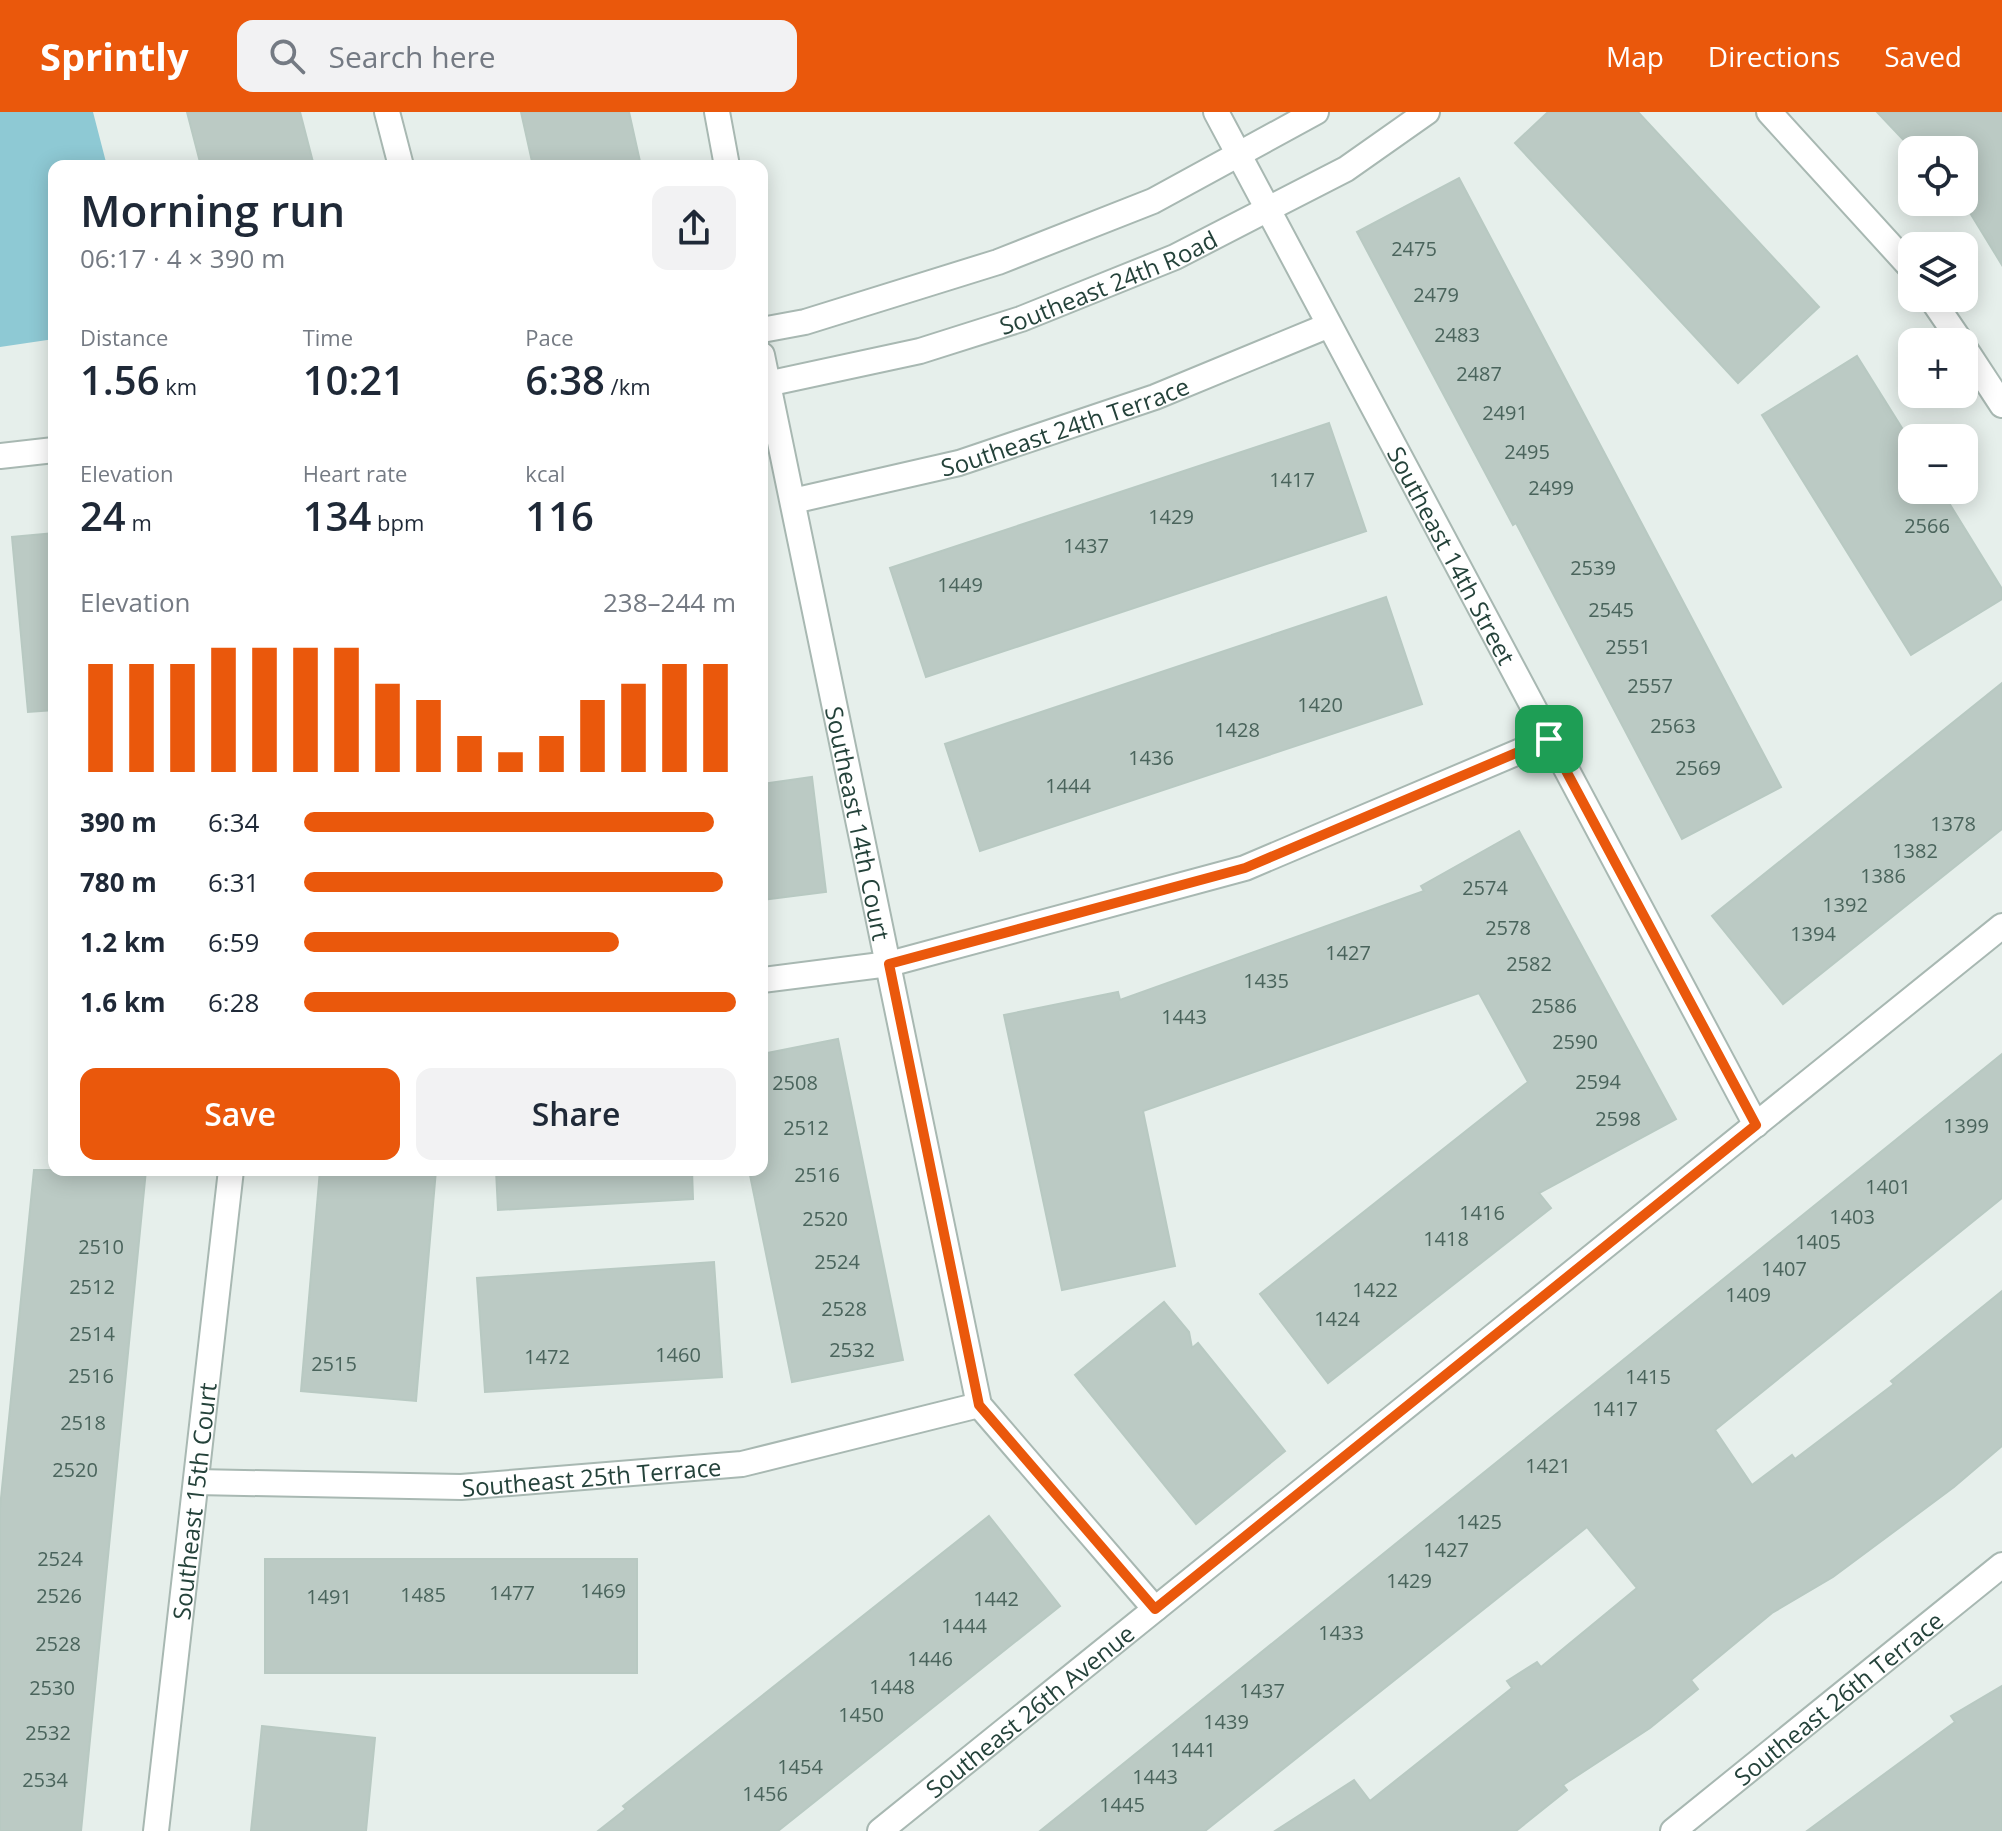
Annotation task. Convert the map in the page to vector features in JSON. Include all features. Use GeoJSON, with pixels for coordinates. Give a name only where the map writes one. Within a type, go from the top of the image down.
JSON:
{"type":"FeatureCollection","features":[{"type":"Feature","properties":{"kind":"street"},"geometry":{"type":"LineString","coordinates":[[387,112],[399,160]]}},
{"type":"Feature","properties":{"kind":"street"},"geometry":{"type":"LineString","coordinates":[[717,112],[726,160]]}},
{"type":"Feature","properties":{"kind":"street","name":"Southeast 14th Street"},"geometry":{"type":"LineString","coordinates":[[1216,112],[1265,210],[1756,1125]]}},
{"type":"Feature","properties":{"kind":"street"},"geometry":{"type":"LineString","coordinates":[[768,329],[805,322],[998,262],[1153,201],[1316,112]]}},
{"type":"Feature","properties":{"kind":"street","name":"Southeast 24th Road"},"geometry":{"type":"LineString","coordinates":[[768,384],[920,351],[1021,319],[1175,257],[1346,169],[1427,112]]}},
{"type":"Feature","properties":{"kind":"street"},"geometry":{"type":"LineString","coordinates":[[1769,112],[1898,254]]}},
{"type":"Feature","properties":{"kind":"street","name":"Southeast 24th Terrace"},"geometry":{"type":"LineString","coordinates":[[793,501],[959,463],[1155,397],[1327,326]]}},
{"type":"Feature","properties":{"kind":"street"},"geometry":{"type":"LineString","coordinates":[[1978,368],[2002,405]]}},
{"type":"Feature","properties":{"kind":"street","name":"Southeast 14th Court"},"geometry":{"type":"LineString","coordinates":[[768,393],[979,1405],[1155,1609]]}},
{"type":"Feature","properties":{"kind":"street"},"geometry":{"type":"LineString","coordinates":[[0,456],[48,451]]}},
{"type":"Feature","properties":{"kind":"street"},"geometry":{"type":"LineString","coordinates":[[768,979],[889,964],[1245,868],[1549,739]]}},
{"type":"Feature","properties":{"kind":"street","name":"Southeast 26th Avenue"},"geometry":{"type":"LineString","coordinates":[[880,1831],[2002,926]]}},
{"type":"Feature","properties":{"kind":"street","name":"Southeast 15th Court"},"geometry":{"type":"LineString","coordinates":[[156,1831],[230,1176]]}},
{"type":"Feature","properties":{"kind":"street","name":"Southeast 25th Terrace"},"geometry":{"type":"LineString","coordinates":[[196,1482],[461,1487],[742,1464],[979,1405]]}},
{"type":"Feature","properties":{"kind":"street","name":"Southeast 26th Terrace"},"geometry":{"type":"LineString","coordinates":[[1673,1831],[2002,1565]]}},
{"type":"Feature","properties":{"kind":"water"},"geometry":{"type":"Polygon","coordinates":[[[0,112],[93,112],[105,160],[48,160],[48,340],[0,347],[0,112]]]}},
{"type":"Feature","properties":{"kind":"building"},"geometry":{"type":"Polygon","coordinates":[[[187,112],[300,112],[312,160],[199,160],[187,112]]]}},
{"type":"Feature","properties":{"kind":"building"},"geometry":{"type":"Polygon","coordinates":[[[521,112],[629,112],[640,160],[532,160],[521,112]]]}},
{"type":"Feature","properties":{"kind":"building"},"geometry":{"type":"Polygon","coordinates":[[[1548,112],[1638,112],[1819,307],[1738,383],[1515,143],[1548,112]]]}},
{"type":"Feature","properties":{"kind":"building"},"geometry":{"type":"Polygon","coordinates":[[[1877,112],[2002,112],[2002,265],[1972,216],[1978,216],[1978,136],[1900,136],[1877,112]]]}},
{"type":"Feature","properties":{"kind":"building"},"geometry":{"type":"Polygon","coordinates":[[[1459,178],[1781,787],[1682,839],[1516,523],[1513,525],[1357,232],[1459,178]]]}},
{"type":"Feature","properties":{"kind":"building"},"geometry":{"type":"Polygon","coordinates":[[[1857,356],[1900,424],[1898,504],[1950,504],[2002,589],[2002,599],[1911,655],[1762,415],[1857,356]]]}},
{"type":"Feature","properties":{"kind":"building"},"geometry":{"type":"Polygon","coordinates":[[[1329,423],[1366,531],[926,677],[890,568],[1329,423]]]}},
{"type":"Feature","properties":{"kind":"building"},"geometry":{"type":"Polygon","coordinates":[[[48,534],[48,710],[28,712],[12,537],[48,534]]]}},
{"type":"Feature","properties":{"kind":"building"},"geometry":{"type":"Polygon","coordinates":[[[1386,597],[1422,704],[980,851],[945,744],[1386,597]]]}},
{"type":"Feature","properties":{"kind":"building"},"geometry":{"type":"Polygon","coordinates":[[[2002,683],[2002,829],[1783,1004],[1712,916],[2002,683]]]}},
{"type":"Feature","properties":{"kind":"building"},"geometry":{"type":"Polygon","coordinates":[[[812,777],[826,892],[768,899],[768,783],[812,777]]]}},
{"type":"Feature","properties":{"kind":"building"},"geometry":{"type":"Polygon","coordinates":[[[1519,831],[1676,1119],[1539,1193],[1551,1208],[1328,1383],[1260,1294],[1528,1082],[1479,993],[1143,1111],[1175,1266],[1062,1290],[1004,1015],[1118,992],[1120,1000],[1424,891],[1421,886],[1519,831]]]}},
{"type":"Feature","properties":{"kind":"building"},"geometry":{"type":"Polygon","coordinates":[[[838,1039],[903,1360],[792,1382],[750,1176],[768,1176],[768,1053],[838,1039]]]}},
{"type":"Feature","properties":{"kind":"building"},"geometry":{"type":"Polygon","coordinates":[[[2002,1054],[2002,1198],[1715,1430],[1752,1485],[1792,1455],[1795,1459],[1894,1384],[1891,1381],[2002,1291],[2002,1446],[1954,1487],[1833,1577],[1772,1613],[1691,1680],[1698,1689],[1650,1728],[1563,1785],[1567,1790],[1516,1831],[1275,1831],[1354,1780],[1370,1801],[1512,1688],[1507,1681],[1537,1662],[1541,1667],[1637,1588],[1587,1527],[1205,1831],[1040,1831],[2002,1054]]]}},
{"type":"Feature","properties":{"kind":"building"},"geometry":{"type":"Polygon","coordinates":[[[34,1170],[48,1170],[48,1176],[145,1176],[81,1831],[0,1831],[0,1508],[34,1170]]]}},
{"type":"Feature","properties":{"kind":"building"},"geometry":{"type":"Polygon","coordinates":[[[319,1176],[435,1176],[416,1401],[301,1391],[319,1176]]]}},
{"type":"Feature","properties":{"kind":"building"},"geometry":{"type":"Polygon","coordinates":[[[496,1176],[692,1176],[693,1199],[498,1210],[496,1176]]]}},
{"type":"Feature","properties":{"kind":"building"},"geometry":{"type":"Polygon","coordinates":[[[714,1262],[722,1377],[485,1392],[477,1278],[714,1262]]]}},
{"type":"Feature","properties":{"kind":"building"},"geometry":{"type":"Polygon","coordinates":[[[1164,1302],[1189,1332],[1192,1348],[1198,1343],[1285,1451],[1196,1524],[1075,1375],[1164,1302]]]}},
{"type":"Feature","properties":{"kind":"building"},"geometry":{"type":"Polygon","coordinates":[[[989,1516],[1060,1606],[778,1831],[598,1831],[626,1809],[623,1806],[989,1516]]]}},
{"type":"Feature","properties":{"kind":"building"},"geometry":{"type":"Polygon","coordinates":[[[265,1559],[637,1559],[637,1673],[265,1673],[265,1559]]]}},
{"type":"Feature","properties":{"kind":"building"},"geometry":{"type":"Polygon","coordinates":[[[2002,1686],[2002,1831],[1807,1831],[1955,1722],[1951,1716],[2002,1686]]]}},
{"type":"Feature","properties":{"kind":"building"},"geometry":{"type":"Polygon","coordinates":[[[262,1726],[375,1738],[366,1831],[251,1831],[262,1726]]]}},
{"type":"Feature","properties":{"kind":"route"},"geometry":{"type":"LineString","coordinates":[[1549,739],[1756,1125],[1155,1609],[979,1405],[889,964],[1245,868],[1549,739]]}}]}
